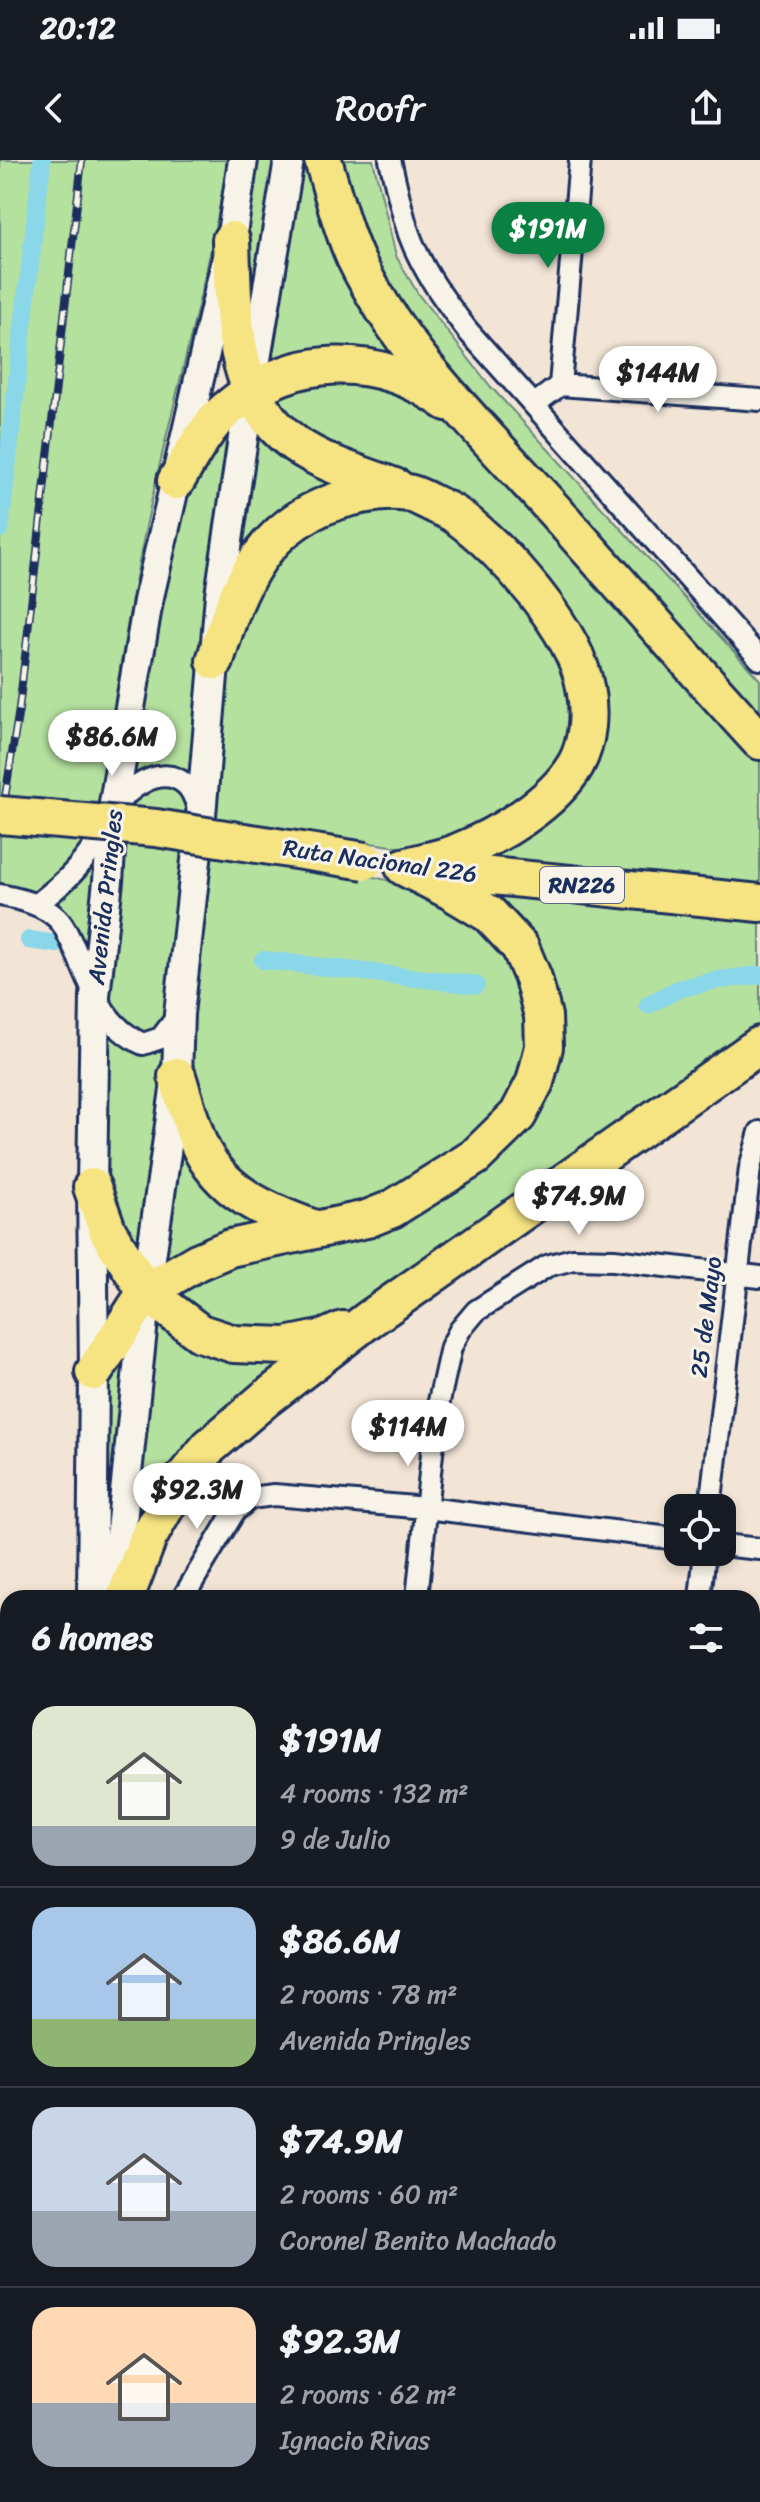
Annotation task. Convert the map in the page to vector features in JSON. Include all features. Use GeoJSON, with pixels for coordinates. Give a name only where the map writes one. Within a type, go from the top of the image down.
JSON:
{"type":"FeatureCollection","features":[{"type":"Feature","properties":{"kind":"highway"},"geometry":{"type":"LineString","coordinates":[[323,160],[354,256],[401,333],[474,422],[760,741]]}},
{"type":"Feature","properties":{"kind":"highway"},"geometry":{"type":"LineString","coordinates":[[231,240],[235,337],[251,393],[270,420],[295,444],[325,460],[454,514],[475,530],[545,605],[575,655],[585,686],[588,710],[586,735],[576,763],[561,784],[522,820],[456,853],[404,867]]}},
{"type":"Feature","properties":{"kind":"highway"},"geometry":{"type":"LineString","coordinates":[[176,481],[224,411],[279,377],[320,365],[357,365],[390,372],[417,382],[474,422]]}},
{"type":"Feature","properties":{"kind":"highway"},"geometry":{"type":"LineString","coordinates":[[215,661],[231,607],[262,551],[295,520],[327,503],[362,494],[409,493]]}},
{"type":"Feature","properties":{"kind":"highway","name":"Ruta Nacional 226"},"geometry":{"type":"LineString","coordinates":[[0,815],[156,828],[404,867],[760,903]]}},
{"type":"Feature","properties":{"kind":"highway"},"geometry":{"type":"LineString","coordinates":[[94,1372],[146,1292],[197,1262],[230,1248],[367,1219],[392,1209],[475,1157],[518,1115],[535,1082],[544,1047],[543,1016],[533,978],[520,947],[489,914],[404,867]]}},
{"type":"Feature","properties":{"kind":"highway"},"geometry":{"type":"LineString","coordinates":[[128,1590],[161,1514],[178,1485],[209,1447],[265,1399],[368,1320],[760,1045]]}},
{"type":"Feature","properties":{"kind":"highway"},"geometry":{"type":"LineString","coordinates":[[177,1076],[199,1144],[217,1172],[240,1195],[274,1214],[315,1229]]}},
{"type":"Feature","properties":{"kind":"highway"},"geometry":{"type":"LineString","coordinates":[[92,1187],[108,1232],[146,1292],[200,1333],[234,1344],[286,1346],[325,1338],[368,1320]]}},
{"type":"Feature","properties":{"kind":"main road","name":"Avenida Pringles"},"geometry":{"type":"LineString","coordinates":[[92,1590],[95,996],[113,809],[148,601],[231,240],[243,160]]}},
{"type":"Feature","properties":{"kind":"main road"},"geometry":{"type":"LineString","coordinates":[[115,1590],[146,1292],[177,1076],[179,1014],[201,815],[220,595],[289,160]]}},
{"type":"Feature","properties":{"kind":"street"},"geometry":{"type":"LineString","coordinates":[[390,160],[409,234],[436,287],[468,331],[760,659]]}},
{"type":"Feature","properties":{"kind":"street"},"geometry":{"type":"LineString","coordinates":[[560,385],[580,160]]}},
{"type":"Feature","properties":{"kind":"street"},"geometry":{"type":"LineString","coordinates":[[535,404],[560,385],[760,400]]}},
{"type":"Feature","properties":{"kind":"street"},"geometry":{"type":"LineString","coordinates":[[36,905],[77,869],[100,837],[113,809],[138,786],[163,775],[174,778],[186,784],[201,815]]}},
{"type":"Feature","properties":{"kind":"street"},"geometry":{"type":"LineString","coordinates":[[0,895],[36,905],[61,921],[95,996],[127,1037],[143,1044],[161,1038],[179,1014]]}},
{"type":"Feature","properties":{"kind":"street","name":"25 de Mayo"},"geometry":{"type":"LineString","coordinates":[[712,1494],[750,1168],[760,1132]]}},
{"type":"Feature","properties":{"kind":"street"},"geometry":{"type":"LineString","coordinates":[[418,1590],[436,1415],[451,1347],[476,1311],[547,1266],[573,1259],[614,1260],[760,1277]]}},
{"type":"Feature","properties":{"kind":"street"},"geometry":{"type":"LineString","coordinates":[[188,1590],[234,1512],[250,1498],[274,1495],[426,1508],[664,1537]]}},
{"type":"Feature","properties":{"kind":"street"},"geometry":{"type":"LineString","coordinates":[[736,1546],[760,1549]]}},
{"type":"Feature","properties":{"kind":"street"},"geometry":{"type":"LineString","coordinates":[[701,1590],[703,1566]]}},
{"type":"Feature","properties":{"kind":"green space"},"geometry":{"type":"Polygon","coordinates":[[[0,160],[228,160],[143,543],[97,820],[88,845],[34,898],[0,895],[0,160]]]}},
{"type":"Feature","properties":{"kind":"green space"},"geometry":{"type":"Polygon","coordinates":[[[256,160],[279,160],[250,362],[244,258],[256,160]]]}},
{"type":"Feature","properties":{"kind":"green space"},"geometry":{"type":"Polygon","coordinates":[[[298,160],[317,160],[432,383],[262,379],[298,160]]]}},
{"type":"Feature","properties":{"kind":"green space"},"geometry":{"type":"Polygon","coordinates":[[[328,160],[373,160],[396,256],[418,294],[491,387],[760,680],[760,732],[388,306],[328,160]]]}},
{"type":"Feature","properties":{"kind":"green space"},"geometry":{"type":"Polygon","coordinates":[[[325,372],[443,407],[760,753],[760,895],[480,866],[590,745],[529,574],[329,455],[262,394],[325,372]]]}},
{"type":"Feature","properties":{"kind":"green space"},"geometry":{"type":"Polygon","coordinates":[[[233,411],[193,784],[129,782],[166,562],[194,469],[233,411]]]}},
{"type":"Feature","properties":{"kind":"green space"},"geometry":{"type":"Polygon","coordinates":[[[255,414],[364,485],[231,593],[255,414]]]}},
{"type":"Feature","properties":{"kind":"green space"},"geometry":{"type":"Polygon","coordinates":[[[388,501],[469,539],[559,643],[576,736],[548,789],[441,853],[349,840],[344,870],[449,899],[486,921],[528,980],[529,1082],[419,1185],[317,1220],[229,1177],[188,1064],[219,724],[235,628],[283,539],[388,501]]]}},
{"type":"Feature","properties":{"kind":"green space"},"geometry":{"type":"Polygon","coordinates":[[[158,784],[179,789],[187,814],[188,842],[168,1016],[151,1034],[134,1033],[115,1011],[108,984],[126,813],[133,799],[158,784]]]}},
{"type":"Feature","properties":{"kind":"green space"},"geometry":{"type":"Polygon","coordinates":[[[99,857],[89,969],[52,903],[99,857]]]}},
{"type":"Feature","properties":{"kind":"green space"},"geometry":{"type":"Polygon","coordinates":[[[452,880],[760,911],[760,1028],[351,1321],[238,1340],[160,1295],[175,1282],[459,1178],[554,1022],[452,880]]]}},
{"type":"Feature","properties":{"kind":"green space"},"geometry":{"type":"Polygon","coordinates":[[[107,1029],[165,1045],[140,1271],[103,1183],[107,1029]]]}},
{"type":"Feature","properties":{"kind":"green space"},"geometry":{"type":"Polygon","coordinates":[[[179,1105],[285,1227],[155,1278],[179,1105]]]}},
{"type":"Feature","properties":{"kind":"green space"},"geometry":{"type":"Polygon","coordinates":[[[152,1304],[194,1339],[327,1343],[234,1417],[131,1565],[152,1304]]]}},
{"type":"Feature","properties":{"kind":"green space"},"geometry":{"type":"Polygon","coordinates":[[[134,1325],[107,1590],[99,1429],[114,1353],[134,1325]]]}},
{"type":"Feature","properties":{"kind":"waterway"},"geometry":{"type":"LineString","coordinates":[[0,529],[42,160]]}},
{"type":"Feature","properties":{"kind":"waterway"},"geometry":{"type":"LineString","coordinates":[[29,940],[57,944]]}},
{"type":"Feature","properties":{"kind":"waterway"},"geometry":{"type":"LineString","coordinates":[[263,960],[476,985]]}},
{"type":"Feature","properties":{"kind":"waterway"},"geometry":{"type":"LineString","coordinates":[[648,1005],[678,989],[760,975]]}},
{"type":"Feature","properties":{"kind":"railway"},"geometry":{"type":"LineString","coordinates":[[0,829],[19,709],[82,160]]}}]}
